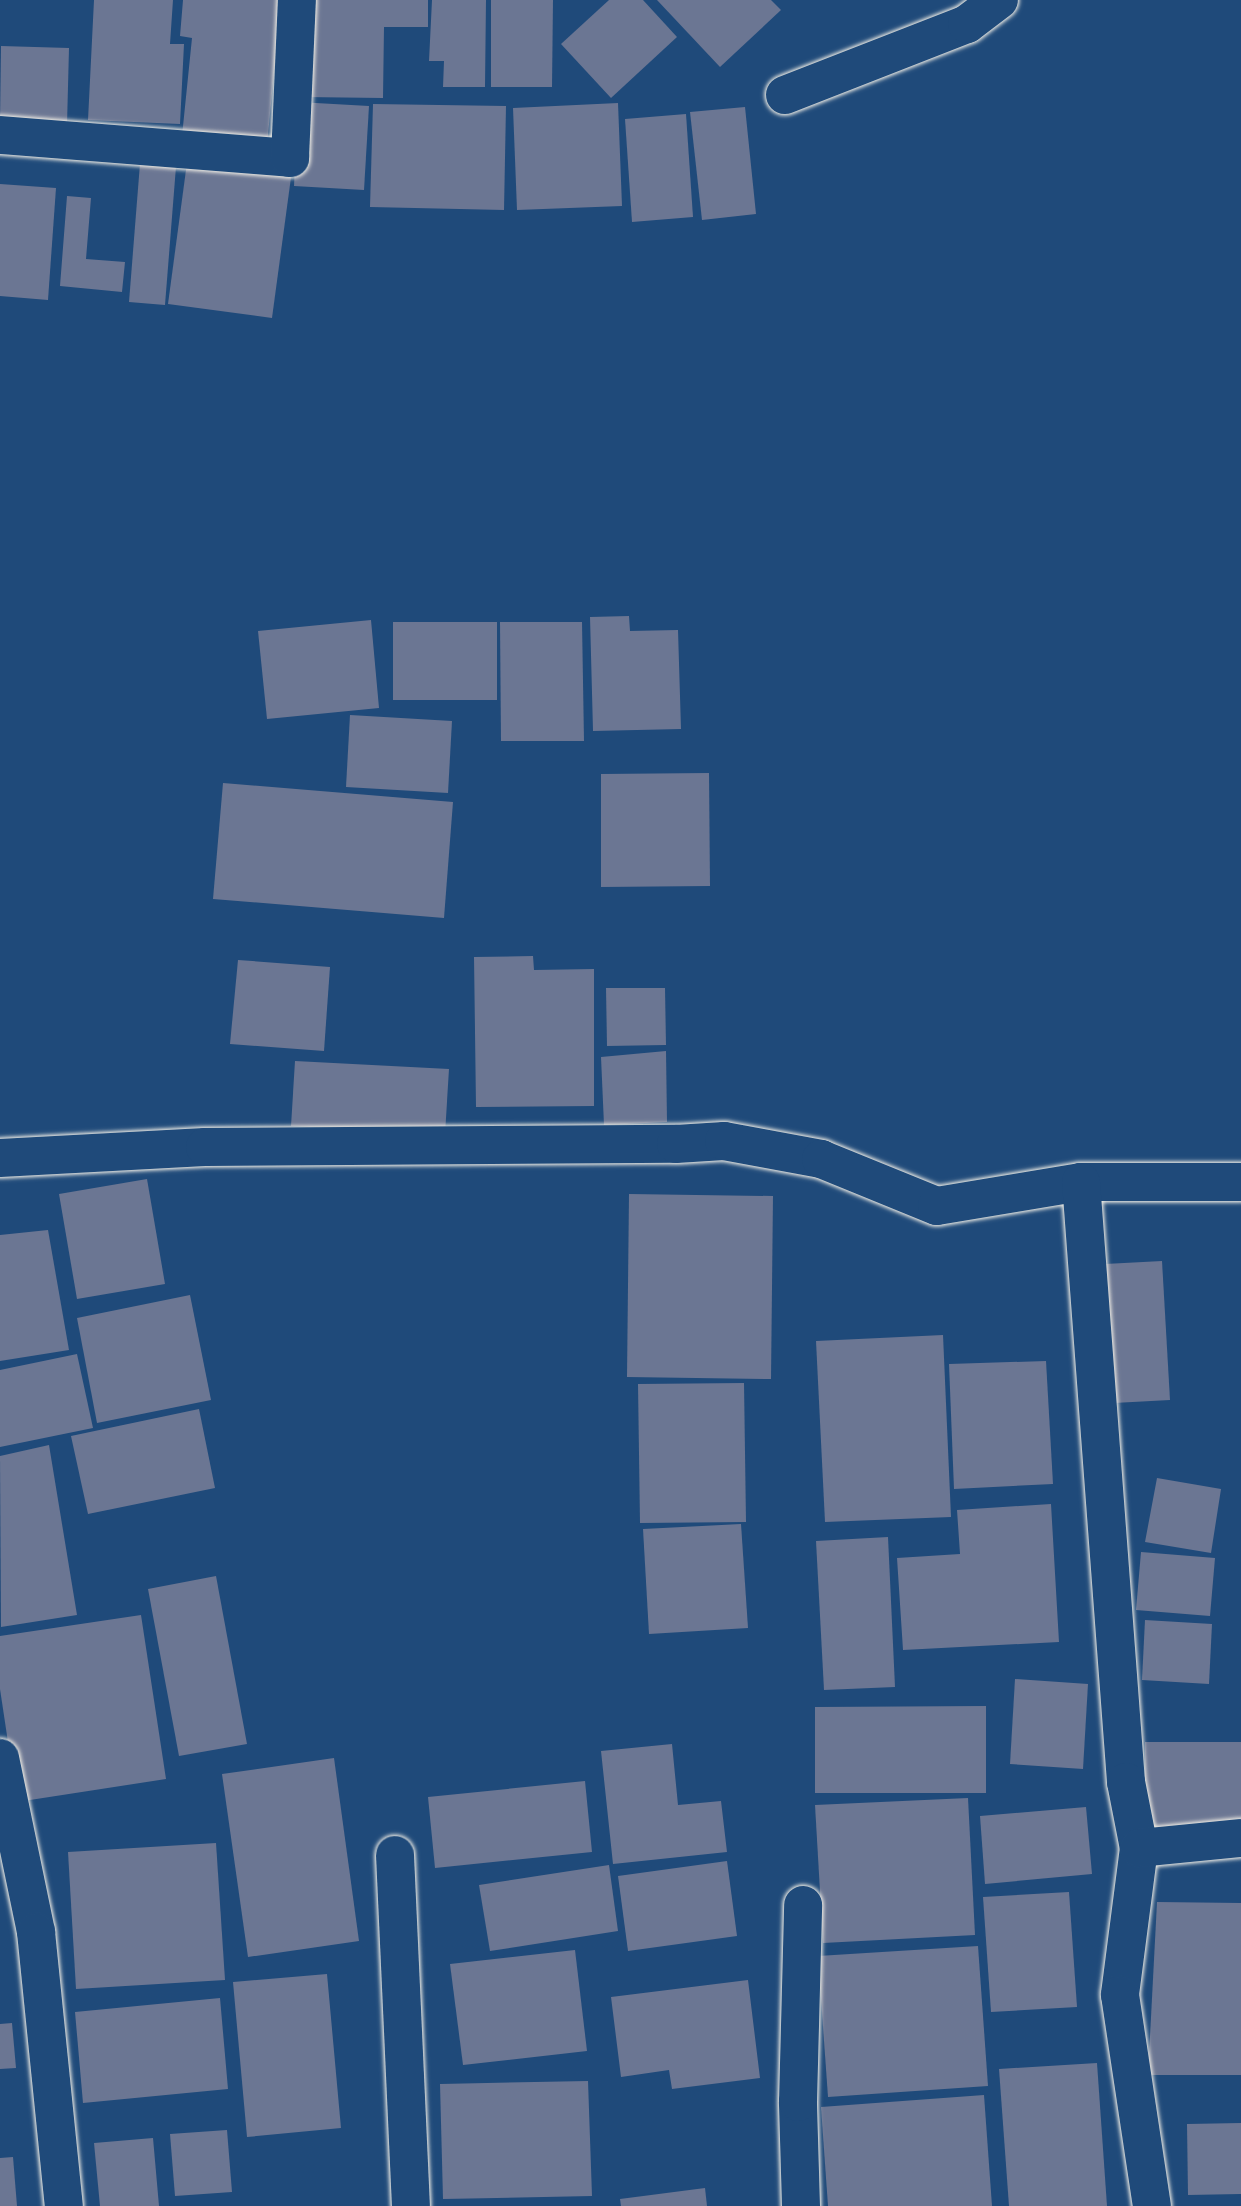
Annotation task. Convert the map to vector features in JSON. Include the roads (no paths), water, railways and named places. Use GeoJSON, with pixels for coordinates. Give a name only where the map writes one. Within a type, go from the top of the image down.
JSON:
{"type":"FeatureCollection","features":[{"type":"Feature","properties":{"kind":"street"},"geometry":{"type":"LineString","coordinates":[[0,135],[290,158],[297,0]]}},
{"type":"Feature","properties":{"kind":"street"},"geometry":{"type":"LineString","coordinates":[[785,94],[967,24],[999,0]]}},
{"type":"Feature","properties":{"kind":"street"},"geometry":{"type":"LineString","coordinates":[[0,1158],[205,1147],[663,1144],[724,1141],[821,1158],[937,1206],[1081,1182],[1241,1182]]}},
{"type":"Feature","properties":{"kind":"street"},"geometry":{"type":"LineString","coordinates":[[1081,1182],[1126,1782],[1139,1847],[1120,1995],[1152,2206]]}},
{"type":"Feature","properties":{"kind":"street"},"geometry":{"type":"LineString","coordinates":[[0,1758],[36,1932],[64,2206]]}},
{"type":"Feature","properties":{"kind":"street"},"geometry":{"type":"LineString","coordinates":[[1139,1847],[1241,1838]]}},
{"type":"Feature","properties":{"kind":"street"},"geometry":{"type":"LineString","coordinates":[[395,1855],[411,2206]]}},
{"type":"Feature","properties":{"kind":"street"},"geometry":{"type":"LineString","coordinates":[[801,2206],[798,2102],[803,1905]]}}]}
